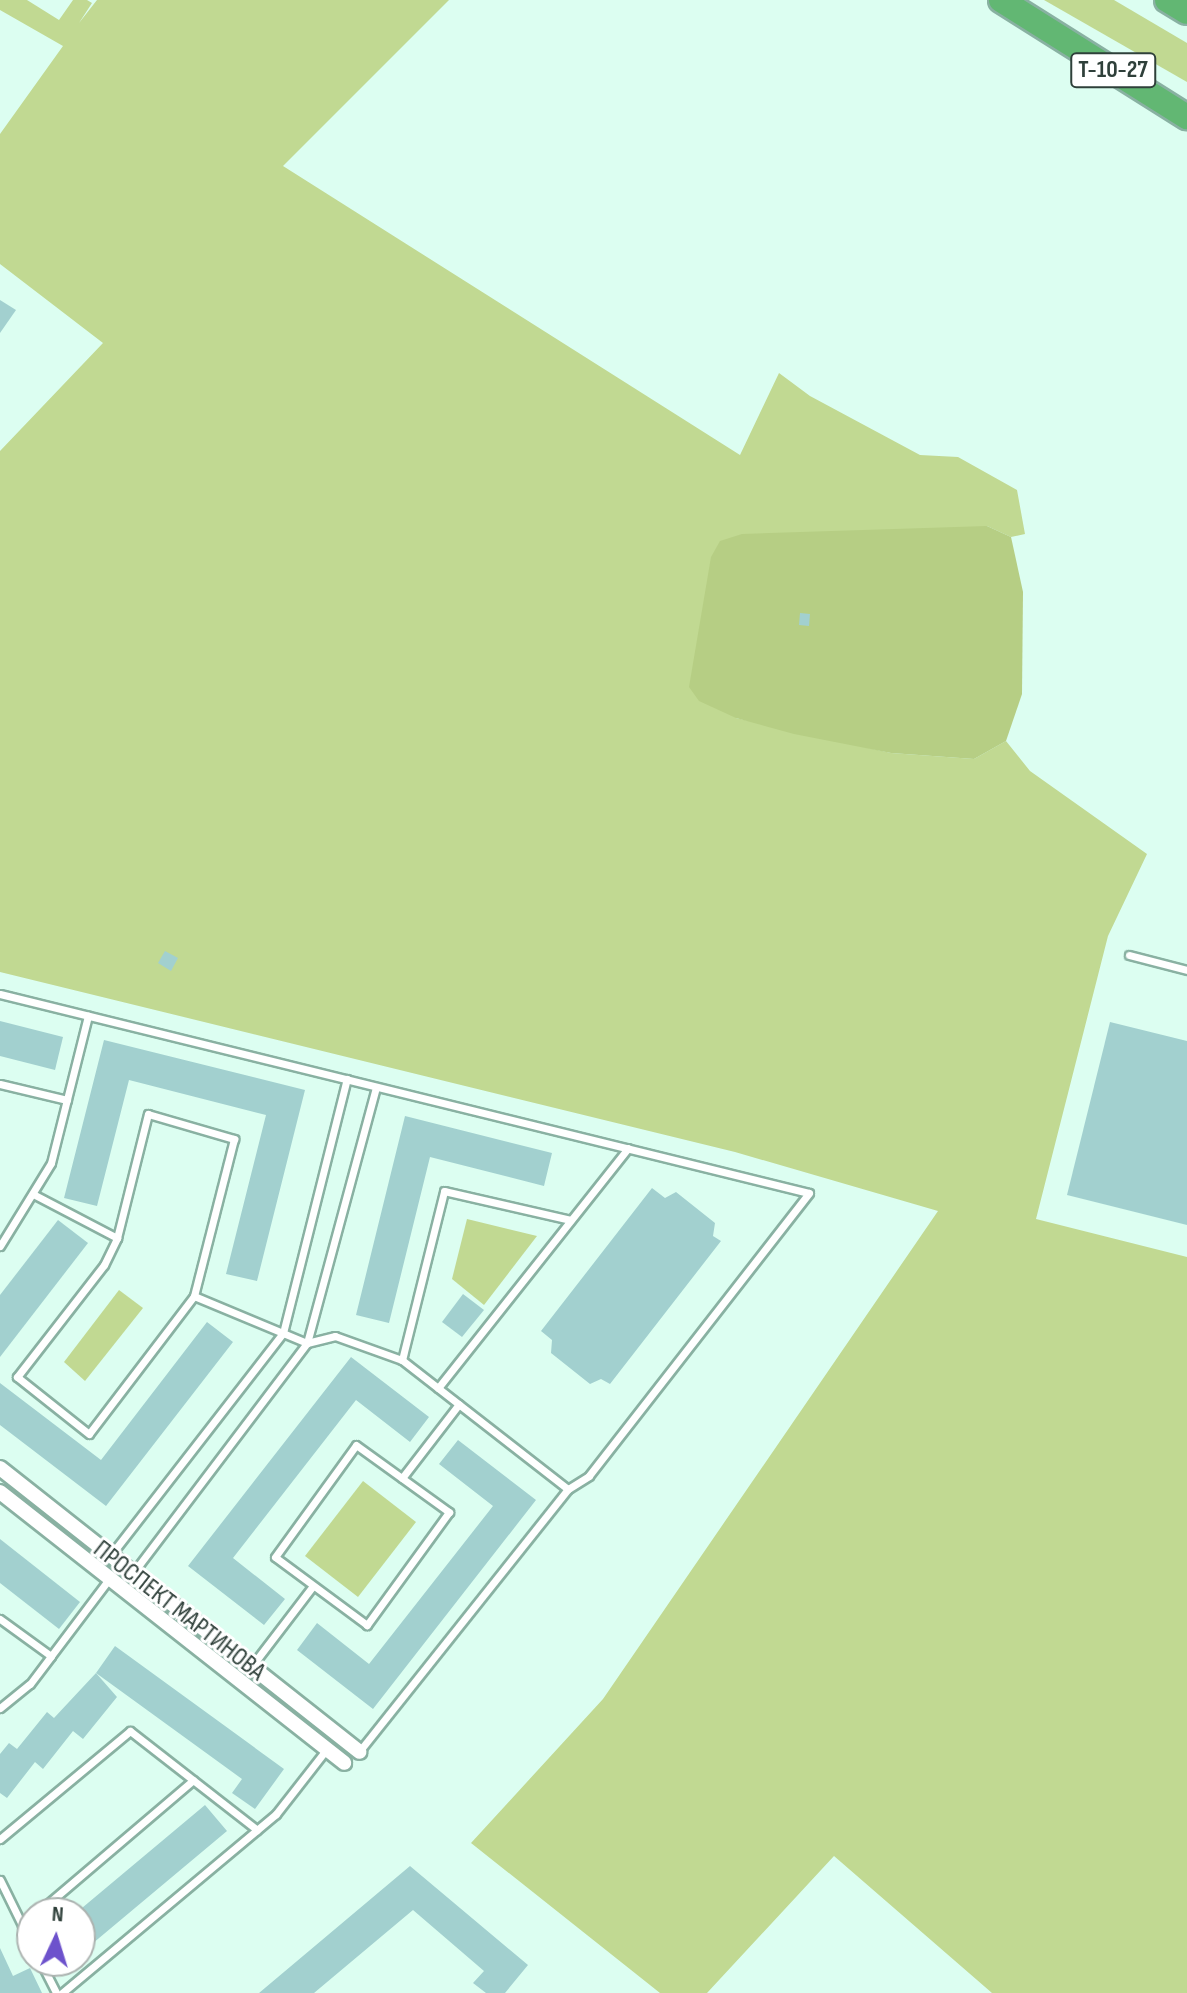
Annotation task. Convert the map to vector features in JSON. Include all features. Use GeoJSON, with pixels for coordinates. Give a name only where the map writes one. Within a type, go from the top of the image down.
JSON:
{"type":"FeatureCollection","features":[{"type":"Feature","properties":{"kind":"highway","name":"Т-10-27"},"geometry":{"type":"LineString","coordinates":[[1001,0],[1187,117]]}},
{"type":"Feature","properties":{"kind":"highway"},"geometry":{"type":"LineString","coordinates":[[1167,0],[1187,12]]}},
{"type":"Feature","properties":{"kind":"street","name":"ПРОСПЕКТ МАРТИНОВА"},"geometry":{"type":"LineString","coordinates":[[0,1468],[359,1752]]}},
{"type":"Feature","properties":{"kind":"street","name":"ПРОСПЕКТ МАРТИНОВА"},"geometry":{"type":"LineString","coordinates":[[0,1492],[344,1763]]}},
{"type":"Feature","properties":{"kind":"street"},"geometry":{"type":"LineString","coordinates":[[109,1579],[121,1565]]}},
{"type":"Feature","properties":{"kind":"lane"},"geometry":{"type":"LineString","coordinates":[[1129,955],[1187,970]]}},
{"type":"Feature","properties":{"kind":"lane"},"geometry":{"type":"LineString","coordinates":[[0,994],[809,1193],[589,1476],[568,1489],[359,1752]]}},
{"type":"Feature","properties":{"kind":"lane"},"geometry":{"type":"LineString","coordinates":[[0,1246],[51,1163],[88,1016]]}},
{"type":"Feature","properties":{"kind":"lane"},"geometry":{"type":"LineString","coordinates":[[121,1565],[283,1333],[347,1079]]}},
{"type":"Feature","properties":{"kind":"lane"},"geometry":{"type":"LineString","coordinates":[[0,1084],[67,1100]]}},
{"type":"Feature","properties":{"kind":"lane"},"geometry":{"type":"LineString","coordinates":[[121,1565],[307,1343],[376,1087]]}},
{"type":"Feature","properties":{"kind":"lane"},"geometry":{"type":"LineString","coordinates":[[148,1114],[234,1139],[194,1296],[89,1434],[17,1377],[104,1265],[117,1238],[148,1114]]}},
{"type":"Feature","properties":{"kind":"lane"},"geometry":{"type":"LineString","coordinates":[[438,1388],[628,1148]]}},
{"type":"Feature","properties":{"kind":"lane"},"geometry":{"type":"LineString","coordinates":[[402,1360],[444,1191],[571,1220]]}},
{"type":"Feature","properties":{"kind":"lane"},"geometry":{"type":"LineString","coordinates":[[33,1194],[117,1238]]}},
{"type":"Feature","properties":{"kind":"lane"},"geometry":{"type":"LineString","coordinates":[[194,1296],[307,1343],[335,1336],[402,1360],[568,1489]]}},
{"type":"Feature","properties":{"kind":"lane"},"geometry":{"type":"LineString","coordinates":[[402,1478],[459,1404]]}},
{"type":"Feature","properties":{"kind":"lane"},"geometry":{"type":"LineString","coordinates":[[356,1445],[402,1478],[449,1512],[367,1625],[275,1557],[356,1445]]}},
{"type":"Feature","properties":{"kind":"lane"},"geometry":{"type":"LineString","coordinates":[[0,1708],[30,1684],[109,1579]]}},
{"type":"Feature","properties":{"kind":"lane"},"geometry":{"type":"LineString","coordinates":[[251,1667],[313,1586]]}},
{"type":"Feature","properties":{"kind":"lane"},"geometry":{"type":"LineString","coordinates":[[0,1619],[51,1656]]}},
{"type":"Feature","properties":{"kind":"lane"},"geometry":{"type":"LineString","coordinates":[[0,1839],[130,1731],[257,1830]]}},
{"type":"Feature","properties":{"kind":"lane"},"geometry":{"type":"LineString","coordinates":[[59,1993],[257,1830],[326,1750]]}},
{"type":"Feature","properties":{"kind":"lane"},"geometry":{"type":"LineString","coordinates":[[56,1897],[193,1780]]}},
{"type":"Feature","properties":{"kind":"lane"},"geometry":{"type":"LineString","coordinates":[[0,1880],[16,1913]]}},
{"type":"Feature","properties":{"kind":"green space"},"geometry":{"type":"Polygon","coordinates":[[[0,0],[27,0],[59,20],[73,0],[87,0],[92,3],[79,23],[97,0],[449,0],[283,166],[740,455],[779,373],[810,396],[920,455],[958,457],[1017,490],[1025,534],[1011,537],[987,526],[736,718],[891,753],[974,759],[1006,741],[1030,771],[1147,854],[1108,936],[1036,1219],[1187,1257],[1187,1993],[992,1993],[834,1856],[707,1993],[660,1993],[471,1843],[603,1699],[938,1211],[735,1152],[0,972],[0,451],[103,343],[0,264],[0,134],[63,46],[0,10],[0,0]]]}},
{"type":"Feature","properties":{"kind":"green space"},"geometry":{"type":"Polygon","coordinates":[[[1044,0],[1114,0],[1187,43],[1187,82],[1044,0]]]}},
{"type":"Feature","properties":{"kind":"green space"},"geometry":{"type":"Polygon","coordinates":[[[987,526],[1011,537],[1023,592],[1022,694],[1006,741],[974,759],[891,753],[794,734],[736,718],[699,701],[689,687],[711,557],[720,541],[742,534],[987,526]]]}},
{"type":"Feature","properties":{"kind":"green space"},"geometry":{"type":"Polygon","coordinates":[[[467,1219],[537,1236],[484,1305],[452,1279],[467,1219]]]}},
{"type":"Feature","properties":{"kind":"green space"},"geometry":{"type":"Polygon","coordinates":[[[119,1290],[143,1308],[85,1381],[64,1362],[119,1290]]]}},
{"type":"Feature","properties":{"kind":"green space"},"geometry":{"type":"Polygon","coordinates":[[[363,1481],[416,1522],[358,1597],[305,1556],[363,1481]]]}},
{"type":"Feature","properties":{"kind":"building"},"geometry":{"type":"Polygon","coordinates":[[[0,300],[16,310],[0,333],[0,300]]]}},
{"type":"Feature","properties":{"kind":"building"},"geometry":{"type":"Polygon","coordinates":[[[800,613],[810,614],[809,626],[799,625],[800,613]]]}},
{"type":"Feature","properties":{"kind":"building"},"geometry":{"type":"Polygon","coordinates":[[[165,951],[178,958],[171,971],[158,963],[165,951]]]}},
{"type":"Feature","properties":{"kind":"building"},"geometry":{"type":"Polygon","coordinates":[[[0,1021],[63,1037],[55,1070],[0,1056],[0,1021]]]}},
{"type":"Feature","properties":{"kind":"building"},"geometry":{"type":"Polygon","coordinates":[[[1110,1022],[1187,1041],[1187,1225],[1067,1195],[1110,1022]]]}},
{"type":"Feature","properties":{"kind":"building"},"geometry":{"type":"Polygon","coordinates":[[[104,1040],[305,1090],[257,1281],[226,1274],[266,1115],[129,1080],[97,1206],[64,1198],[104,1040]]]}},
{"type":"Feature","properties":{"kind":"building"},"geometry":{"type":"Polygon","coordinates":[[[405,1116],[552,1153],[544,1186],[430,1157],[389,1323],[356,1315],[405,1116]]]}},
{"type":"Feature","properties":{"kind":"building"},"geometry":{"type":"Polygon","coordinates":[[[652,1188],[665,1198],[676,1192],[715,1223],[713,1236],[721,1241],[610,1384],[601,1379],[590,1384],[551,1353],[552,1340],[541,1331],[652,1188]]]}},
{"type":"Feature","properties":{"kind":"building"},"geometry":{"type":"Polygon","coordinates":[[[58,1220],[88,1243],[0,1357],[0,1295],[58,1220]]]}},
{"type":"Feature","properties":{"kind":"building"},"geometry":{"type":"Polygon","coordinates":[[[463,1294],[484,1310],[462,1337],[442,1322],[463,1294]]]}},
{"type":"Feature","properties":{"kind":"building"},"geometry":{"type":"Polygon","coordinates":[[[207,1322],[233,1342],[106,1506],[0,1425],[0,1383],[101,1460],[207,1322]]]}},
{"type":"Feature","properties":{"kind":"building"},"geometry":{"type":"Polygon","coordinates":[[[351,1357],[429,1417],[410,1442],[356,1400],[233,1558],[285,1599],[264,1625],[188,1566],[351,1357]]]}},
{"type":"Feature","properties":{"kind":"building"},"geometry":{"type":"Polygon","coordinates":[[[458,1440],[536,1500],[373,1709],[297,1650],[317,1623],[369,1664],[493,1506],[439,1464],[458,1440]]]}},
{"type":"Feature","properties":{"kind":"building"},"geometry":{"type":"Polygon","coordinates":[[[0,1539],[80,1602],[59,1629],[0,1583],[0,1539]]]}},
{"type":"Feature","properties":{"kind":"building"},"geometry":{"type":"Polygon","coordinates":[[[115,1646],[284,1769],[255,1809],[232,1793],[242,1779],[96,1673],[115,1646]]]}},
{"type":"Feature","properties":{"kind":"building"},"geometry":{"type":"Polygon","coordinates":[[[96,1673],[117,1697],[83,1739],[73,1731],[43,1769],[35,1762],[7,1798],[0,1793],[0,1754],[9,1743],[17,1749],[47,1712],[54,1718],[96,1673]]]}},
{"type":"Feature","properties":{"kind":"building"},"geometry":{"type":"Polygon","coordinates":[[[205,1805],[227,1831],[96,1941],[95,1897],[205,1805]]]}},
{"type":"Feature","properties":{"kind":"building"},"geometry":{"type":"Polygon","coordinates":[[[410,1866],[528,1965],[505,1993],[486,1993],[473,1983],[484,1971],[413,1910],[314,1993],[259,1993],[410,1866]]]}},
{"type":"Feature","properties":{"kind":"building"},"geometry":{"type":"Polygon","coordinates":[[[0,1948],[13,1976],[34,1977],[42,1993],[0,1993],[0,1948]]]}}]}
